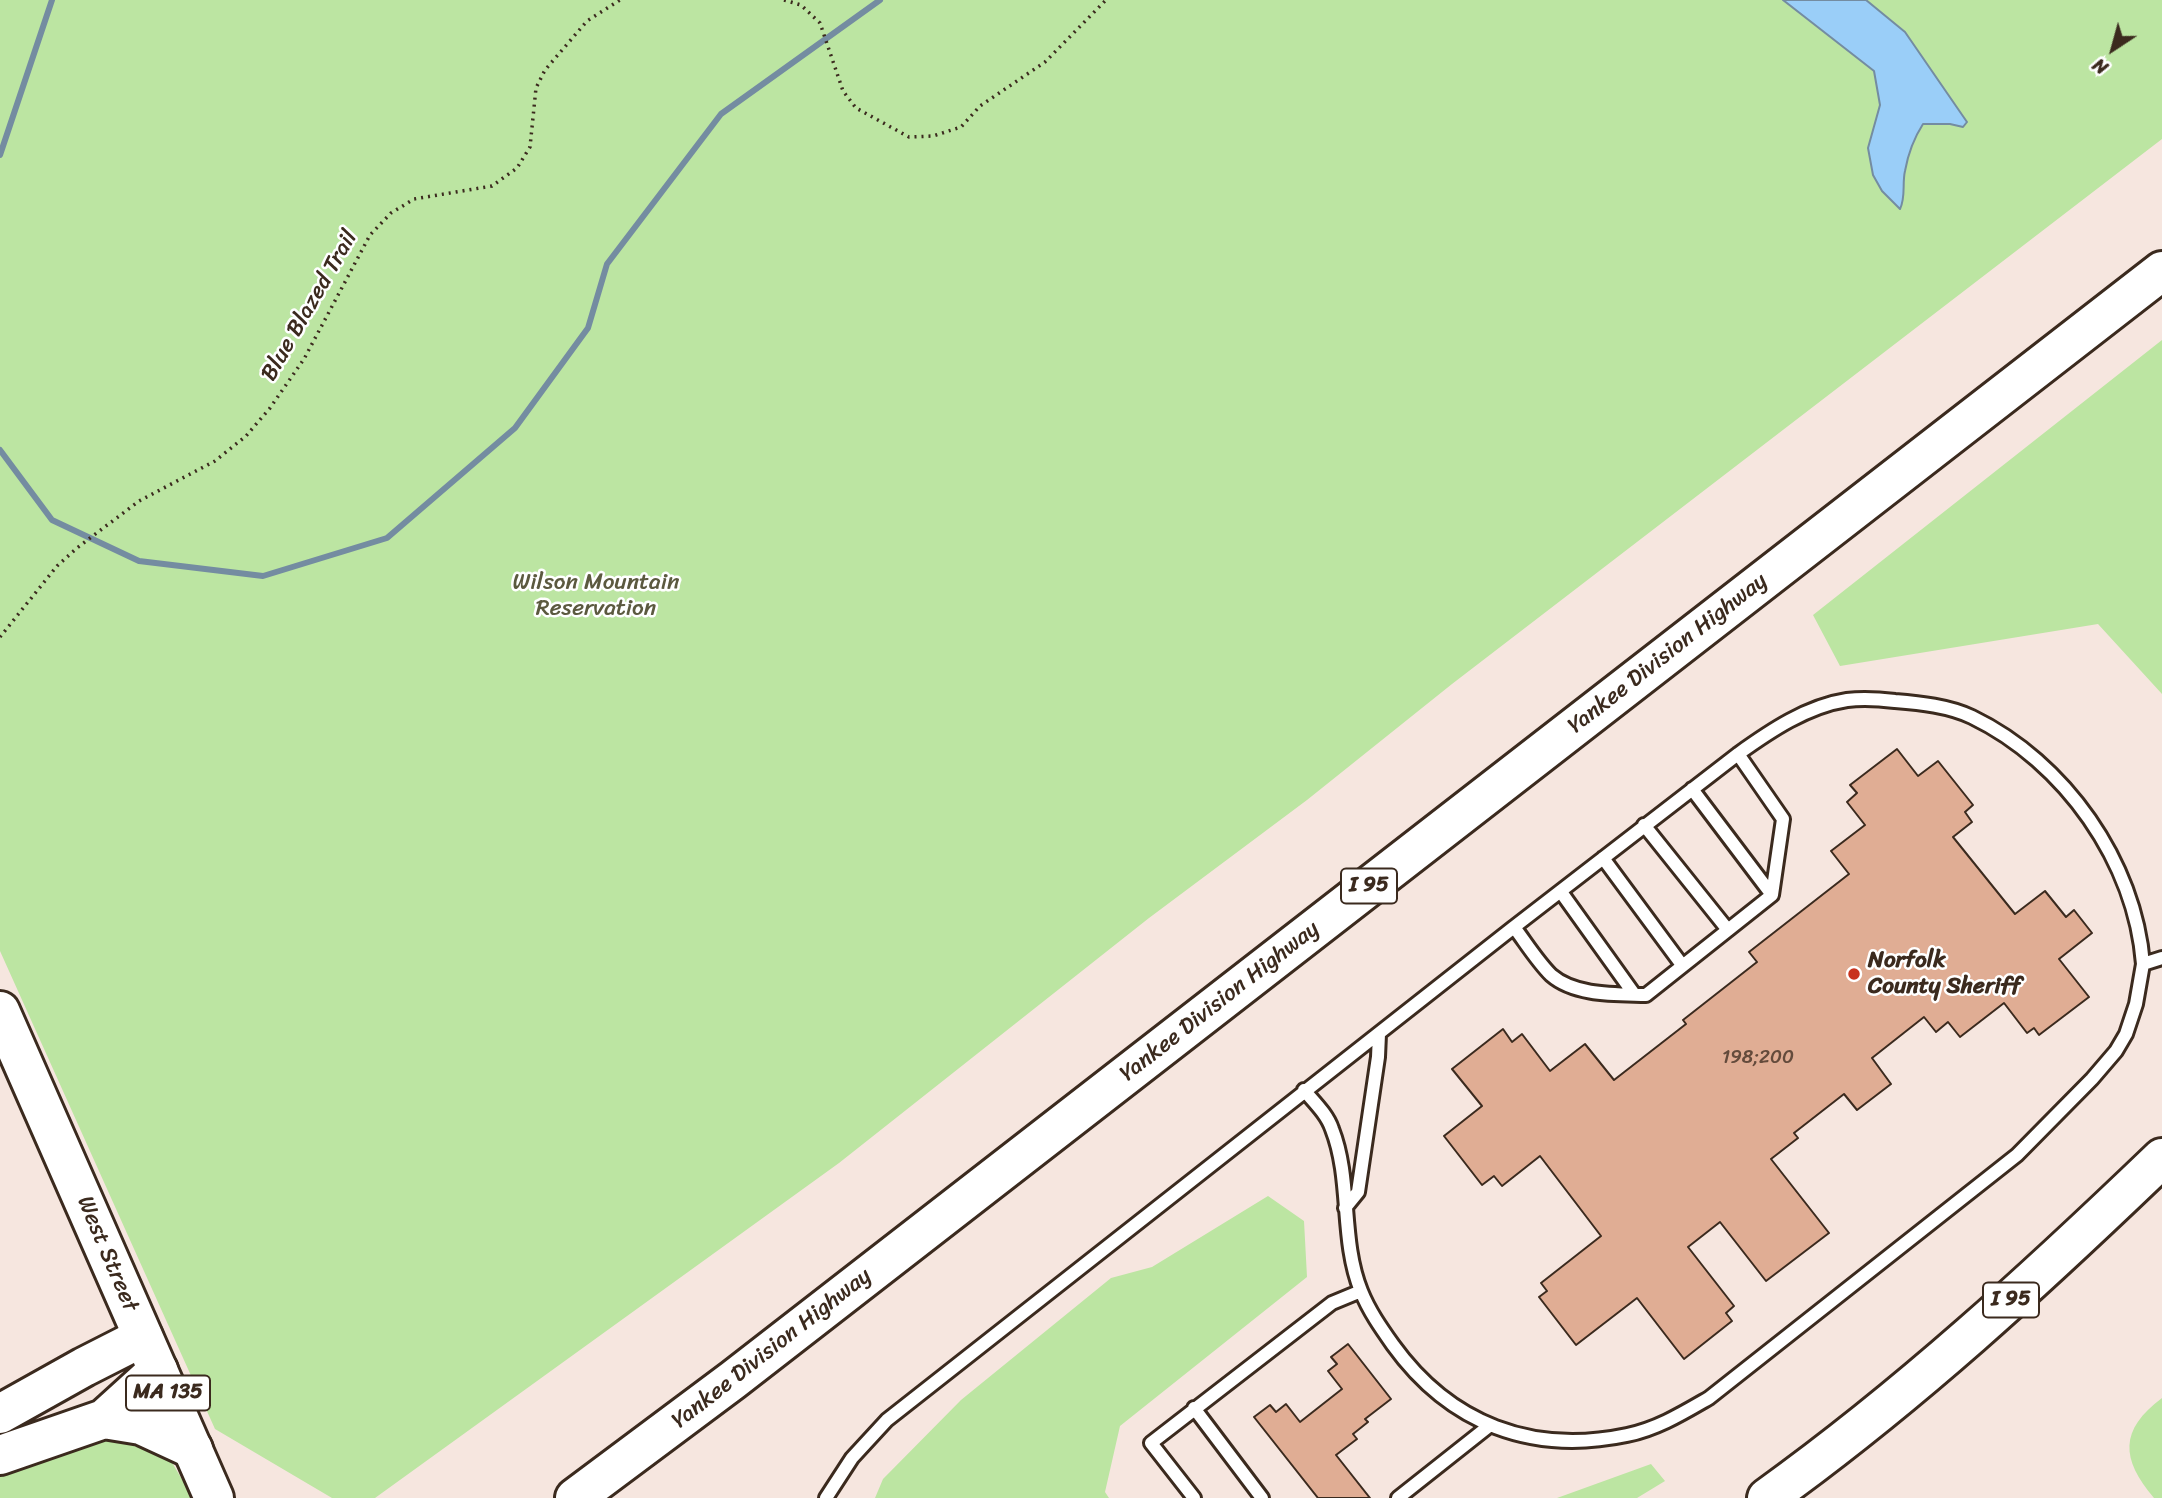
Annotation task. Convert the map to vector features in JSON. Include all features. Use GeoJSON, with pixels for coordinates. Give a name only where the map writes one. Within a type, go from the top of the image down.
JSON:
{"type":"FeatureCollection","features":[{"type":"Feature","properties":{"kind":"main road","name":"Yankee Division Highway"},"geometry":{"type":"LineString","coordinates":[[575,1498],[733,1380],[2162,271]]}},
{"type":"Feature","properties":{"kind":"main road","name":"West Street"},"geometry":{"type":"LineString","coordinates":[[0,1011],[214,1498]]}},
{"type":"Feature","properties":{"kind":"main road","name":"I 95"},"geometry":{"type":"LineString","coordinates":[[1767,1498],[1868,1422],[1956,1349],[2041,1274],[2162,1158]]}},
{"type":"Feature","properties":{"kind":"main road"},"geometry":{"type":"LineString","coordinates":[[0,1415],[72,1373],[151,1353]]}},
{"type":"Feature","properties":{"kind":"main road"},"geometry":{"type":"LineString","coordinates":[[104,1419],[151,1353]]}},
{"type":"Feature","properties":{"kind":"main road"},"geometry":{"type":"LineString","coordinates":[[0,1455],[104,1419],[141,1425],[193,1449]]}},
{"type":"Feature","properties":{"kind":"lane"},"geometry":{"type":"LineString","coordinates":[[826,1498],[852,1458],[887,1420],[1304,1090],[1644,825],[1738,754],[1783,724],[1847,700],[1873,699],[1916,703],[1946,708],[1970,716],[2043,764],[2100,836],[2117,864],[2132,902],[2140,934],[2143,964],[2136,1004],[2126,1034],[2116,1051],[2092,1079],[2017,1156],[1709,1398],[1652,1427],[1614,1437],[1589,1440],[1558,1439],[1529,1436],[1489,1426],[1451,1405],[1410,1366],[1376,1320],[1361,1291],[1350,1257],[1340,1159],[1332,1128],[1304,1090]]}},
{"type":"Feature","properties":{"kind":"lane"},"geometry":{"type":"LineString","coordinates":[[1514,927],[1551,974],[1565,985],[1592,992],[1646,995],[1772,895],[1783,819],[1738,754]]}},
{"type":"Feature","properties":{"kind":"lane"},"geometry":{"type":"LineString","coordinates":[[1692,789],[1772,895]]}},
{"type":"Feature","properties":{"kind":"lane"},"geometry":{"type":"LineString","coordinates":[[1644,825],[1728,930]]}},
{"type":"Feature","properties":{"kind":"lane"},"geometry":{"type":"LineString","coordinates":[[1603,858],[1682,965]]}},
{"type":"Feature","properties":{"kind":"lane"},"geometry":{"type":"LineString","coordinates":[[1561,892],[1634,994]]}},
{"type":"Feature","properties":{"kind":"lane"},"geometry":{"type":"LineString","coordinates":[[2143,964],[2162,958]]}},
{"type":"Feature","properties":{"kind":"lane"},"geometry":{"type":"LineString","coordinates":[[1345,1208],[1357,1192],[1378,1057],[1379,1034]]}},
{"type":"Feature","properties":{"kind":"lane"},"geometry":{"type":"LineString","coordinates":[[1194,1498],[1152,1443],[1332,1303],[1361,1291]]}},
{"type":"Feature","properties":{"kind":"lane"},"geometry":{"type":"LineString","coordinates":[[1194,1408],[1262,1498]]}},
{"type":"Feature","properties":{"kind":"lane"},"geometry":{"type":"LineString","coordinates":[[1398,1498],[1489,1426]]}},
{"type":"Feature","properties":{"kind":"path","name":"Blue Blazed Trail"},"geometry":{"type":"LineString","coordinates":[[0,637],[57,566],[77,548],[139,501],[215,461],[246,436],[270,408],[304,359],[370,235],[391,214],[414,200],[492,186],[517,167],[530,147],[536,88],[545,70],[587,20],[620,0]]}},
{"type":"Feature","properties":{"kind":"path"},"geometry":{"type":"LineString","coordinates":[[784,0],[801,5],[820,23],[843,91],[856,108],[909,137],[933,136],[961,127],[980,106],[1045,62],[1106,0]]}},
{"type":"Feature","properties":{"kind":"green space","name":"Wilson Mountain Reservation"},"geometry":{"type":"Polygon","coordinates":[[[0,0],[2162,0],[2162,139],[1452,684],[1307,800],[1149,918],[839,1163],[375,1498],[332,1498],[215,1429],[0,951],[0,0]]]}},
{"type":"Feature","properties":{"kind":"green space"},"geometry":{"type":"Polygon","coordinates":[[[2162,340],[2162,694],[2098,624],[1840,666],[1813,615],[2162,340]]]}},
{"type":"Feature","properties":{"kind":"green space"},"geometry":{"type":"Polygon","coordinates":[[[1268,1196],[1304,1221],[1307,1277],[1120,1426],[1105,1492],[1109,1498],[875,1498],[883,1479],[961,1400],[1111,1278],[1152,1267],[1268,1196]]]}},
{"type":"Feature","properties":{"kind":"green space"},"geometry":{"type":"Polygon","coordinates":[[[2162,1398],[2162,1498],[2154,1498],[2135,1470],[2130,1445],[2138,1422],[2162,1398]]]}},
{"type":"Feature","properties":{"kind":"green space"},"geometry":{"type":"Polygon","coordinates":[[[122,1431],[167,1454],[193,1498],[0,1498],[0,1466],[122,1431]]]}},
{"type":"Feature","properties":{"kind":"green space"},"geometry":{"type":"Polygon","coordinates":[[[1651,1464],[1665,1481],[1637,1498],[1557,1498],[1651,1464]]]}},
{"type":"Feature","properties":{"kind":"water"},"geometry":{"type":"Polygon","coordinates":[[[1783,0],[1866,0],[1905,32],[1967,122],[1963,127],[1923,124],[1908,158],[1900,209],[1882,191],[1873,175],[1868,148],[1880,105],[1874,71],[1783,0]]]}},
{"type":"Feature","properties":{"kind":"building"},"geometry":{"type":"Polygon","coordinates":[[[1897,749],[1918,776],[1938,761],[1973,805],[1965,812],[1972,822],[1953,837],[2015,914],[2045,891],[2066,917],[2074,910],[2092,933],[2059,959],[2089,997],[2039,1035],[2034,1028],[2027,1033],[2004,1003],[1960,1037],[1948,1022],[1936,1032],[1924,1017],[1872,1058],[1891,1084],[1857,1110],[1844,1094],[1794,1133],[1798,1138],[1771,1159],[1829,1233],[1766,1281],[1720,1222],[1688,1247],[1734,1306],[1726,1313],[1732,1321],[1684,1359],[1637,1298],[1576,1345],[1539,1297],[1547,1291],[1541,1283],[1601,1236],[1540,1156],[1502,1186],[1494,1176],[1482,1185],[1444,1136],[1482,1106],[1452,1069],[1503,1029],[1512,1042],[1522,1034],[1550,1071],[1585,1044],[1614,1080],[1686,1024],[1683,1020],[1757,962],[1749,952],[1849,874],[1831,851],[1865,825],[1847,802],[1857,793],[1850,785],[1897,749]]]}},
{"type":"Feature","properties":{"kind":"building"},"geometry":{"type":"Polygon","coordinates":[[[1348,1344],[1391,1399],[1365,1419],[1368,1422],[1353,1434],[1357,1439],[1336,1455],[1370,1498],[1318,1498],[1254,1417],[1270,1405],[1276,1412],[1286,1404],[1300,1422],[1342,1389],[1328,1371],[1337,1364],[1331,1357],[1348,1344]]]}},
{"type":"Feature","properties":{"kind":"waterway"},"geometry":{"type":"LineString","coordinates":[[0,155],[52,0]]}},
{"type":"Feature","properties":{"kind":"waterway"},"geometry":{"type":"LineString","coordinates":[[0,450],[52,520],[139,561],[263,576],[387,538],[515,428],[588,328],[607,264],[721,114],[880,0]]}},
{"type":"Feature","properties":{"kind":"place","name":"Norfolk County Sheriff"},"geometry":{"type":"Point","coordinates":[1854,974]}}]}
